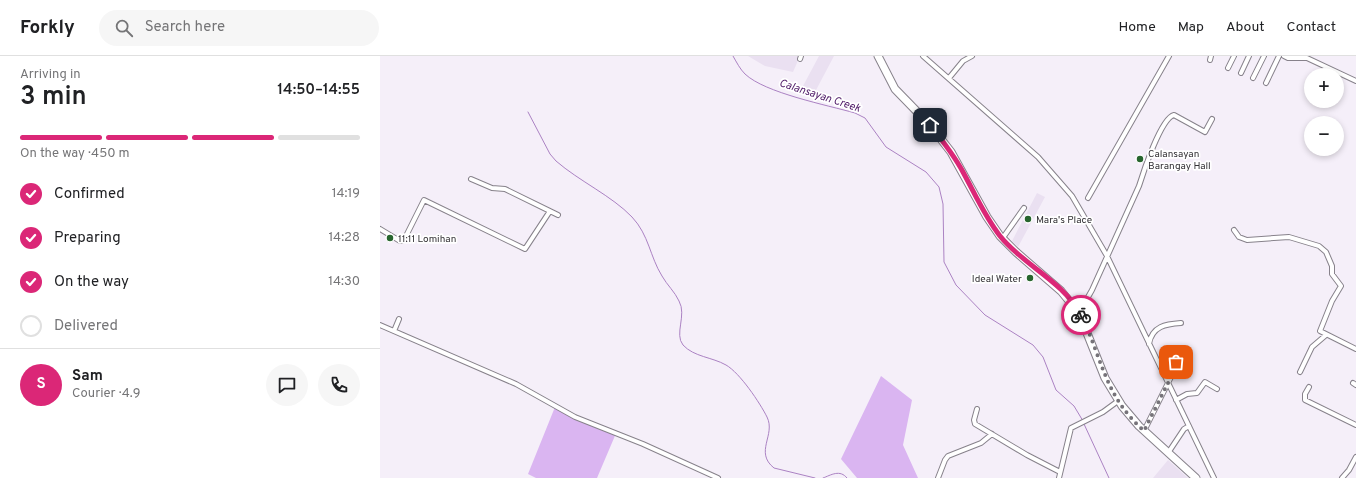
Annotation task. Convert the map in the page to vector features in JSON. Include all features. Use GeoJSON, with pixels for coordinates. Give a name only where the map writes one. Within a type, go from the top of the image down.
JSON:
{"type":"FeatureCollection","features":[{"type":"Feature","properties":{"kind":"highway"},"geometry":{"type":"LineString","coordinates":[[878,56],[896,90],[930,125],[951,152],[987,216],[1002,239],[1061,291],[1079,312],[1105,378],[1118,401],[1144,431],[1196,478]]}},
{"type":"Feature","properties":{"kind":"street"},"geometry":{"type":"LineString","coordinates":[[923,56],[1038,157],[1057,177],[1083,213],[1107,256],[1214,478]]}},
{"type":"Feature","properties":{"kind":"street"},"geometry":{"type":"LineString","coordinates":[[948,78],[958,66],[972,56]]}},
{"type":"Feature","properties":{"kind":"street"},"geometry":{"type":"LineString","coordinates":[[1088,198],[1169,56]]}},
{"type":"Feature","properties":{"kind":"street"},"geometry":{"type":"LineString","coordinates":[[1228,68],[1234,56]]}},
{"type":"Feature","properties":{"kind":"street"},"geometry":{"type":"LineString","coordinates":[[1241,73],[1249,56]]}},
{"type":"Feature","properties":{"kind":"street"},"geometry":{"type":"LineString","coordinates":[[1253,78],[1264,56]]}},
{"type":"Feature","properties":{"kind":"street"},"geometry":{"type":"LineString","coordinates":[[1266,83],[1279,56]]}},
{"type":"Feature","properties":{"kind":"street"},"geometry":{"type":"LineString","coordinates":[[1284,56],[1310,58],[1356,81]]}},
{"type":"Feature","properties":{"kind":"street"},"geometry":{"type":"LineString","coordinates":[[1079,312],[1107,256],[1139,186],[1140,178],[1155,143],[1168,118],[1174,115],[1205,132],[1212,119]]}},
{"type":"Feature","properties":{"kind":"street"},"geometry":{"type":"LineString","coordinates":[[471,179],[492,188],[505,189],[558,215]]}},
{"type":"Feature","properties":{"kind":"street"},"geometry":{"type":"LineString","coordinates":[[380,229],[400,241],[404,240],[424,200],[525,249],[550,211]]}},
{"type":"Feature","properties":{"kind":"street"},"geometry":{"type":"LineString","coordinates":[[1002,239],[1024,208]]}},
{"type":"Feature","properties":{"kind":"street"},"geometry":{"type":"LineString","coordinates":[[1234,230],[1239,237],[1247,240],[1289,237],[1322,248],[1329,258],[1332,274],[1341,286],[1332,301],[1320,331],[1356,349]]}},
{"type":"Feature","properties":{"kind":"street"},"geometry":{"type":"LineString","coordinates":[[394,331],[399,319]]}},
{"type":"Feature","properties":{"kind":"street"},"geometry":{"type":"LineString","coordinates":[[1149,344],[1150,336],[1160,326],[1181,323]]}},
{"type":"Feature","properties":{"kind":"street"},"geometry":{"type":"LineString","coordinates":[[380,325],[516,384],[575,416],[636,441],[718,478]]}},
{"type":"Feature","properties":{"kind":"street"},"geometry":{"type":"LineString","coordinates":[[1300,372],[1312,347],[1326,335]]}},
{"type":"Feature","properties":{"kind":"street"},"geometry":{"type":"LineString","coordinates":[[1144,431],[1176,362]]}},
{"type":"Feature","properties":{"kind":"street"},"geometry":{"type":"LineString","coordinates":[[1176,400],[1187,394],[1196,393],[1205,382],[1217,389]]}},
{"type":"Feature","properties":{"kind":"street"},"geometry":{"type":"LineString","coordinates":[[1309,387],[1305,394],[1305,400],[1356,425]]}},
{"type":"Feature","properties":{"kind":"street"},"geometry":{"type":"LineString","coordinates":[[1059,478],[1070,430],[1074,425],[1095,416],[1118,401]]}},
{"type":"Feature","properties":{"kind":"street"},"geometry":{"type":"LineString","coordinates":[[977,409],[974,422],[992,434],[1060,472]]}},
{"type":"Feature","properties":{"kind":"street"},"geometry":{"type":"LineString","coordinates":[[1168,453],[1184,429],[1189,426]]}},
{"type":"Feature","properties":{"kind":"street"},"geometry":{"type":"LineString","coordinates":[[938,478],[948,456],[981,443],[992,434]]}},
{"type":"Feature","properties":{"kind":"street"},"geometry":{"type":"LineString","coordinates":[[1342,478],[1349,470],[1356,457]]}},
{"type":"Feature","properties":{"kind":"shaded area"},"geometry":{"type":"Polygon","coordinates":[[[748,56],[800,56],[793,72],[765,66],[748,56]]]}},
{"type":"Feature","properties":{"kind":"shaded area"},"geometry":{"type":"Polygon","coordinates":[[[819,56],[834,56],[815,92],[803,86],[819,56]]]}},
{"type":"Feature","properties":{"kind":"shaded area","name":"Mara's Place"},"geometry":{"type":"Polygon","coordinates":[[[1037,193],[1045,197],[1018,247],[1012,241],[1037,193]]]}},
{"type":"Feature","properties":{"kind":"shaded area"},"geometry":{"type":"Polygon","coordinates":[[[881,376],[912,400],[903,445],[918,478],[857,478],[841,459],[881,376]]]}},
{"type":"Feature","properties":{"kind":"shaded area"},"geometry":{"type":"Polygon","coordinates":[[[555,407],[617,431],[597,478],[536,478],[528,474],[555,407]]]}},
{"type":"Feature","properties":{"kind":"shaded area"},"geometry":{"type":"Polygon","coordinates":[[[1168,460],[1188,478],[1153,478],[1168,460]]]}},
{"type":"Feature","properties":{"kind":"waterway","name":"Calansayan Creek"},"geometry":{"type":"LineString","coordinates":[[733,56],[745,74],[754,81],[781,93],[855,113],[865,118],[886,147],[926,172],[939,187],[943,204],[944,262],[956,285],[985,315],[1033,345],[1043,357],[1056,390],[1074,406],[1083,421]]}},
{"type":"Feature","properties":{"kind":"waterway"},"geometry":{"type":"LineString","coordinates":[[528,112],[550,154],[556,161],[615,202],[638,224],[646,239],[658,269],[681,306],[682,312],[680,335],[683,345],[692,352],[721,362],[731,369],[749,389],[764,411],[769,424],[765,450],[768,462],[774,468],[815,478]]}},
{"type":"Feature","properties":{"kind":"waterway","name":"Calansayan Creek"},"geometry":{"type":"LineString","coordinates":[[1084,424],[1109,478]]}},
{"type":"Feature","properties":{"kind":"waterway"},"geometry":{"type":"LineString","coordinates":[[823,478],[838,473],[847,478]]}},
{"type":"Feature","properties":{"kind":"way so far"},"geometry":{"type":"LineString","coordinates":[[1081,315],[1111,390],[1127,413],[1144,431],[1172,375],[1176,362]]}},
{"type":"Feature","properties":{"kind":"place","name":"Calansayan Barangay Hall"},"geometry":{"type":"Point","coordinates":[1140,159]}},
{"type":"Feature","properties":{"kind":"place","name":"Mara's Place"},"geometry":{"type":"Point","coordinates":[1028,219]}},
{"type":"Feature","properties":{"kind":"place","name":"11:11 Lomihan"},"geometry":{"type":"Point","coordinates":[390,238]}},
{"type":"Feature","properties":{"kind":"place","name":"Ideal Water"},"geometry":{"type":"Point","coordinates":[1030,278]}},
{"type":"Feature","properties":{"kind":"route"},"geometry":{"type":"LineString","coordinates":[[930,125],[951,152],[1000,236],[1008,245],[1061,291],[1081,315]]}}]}
